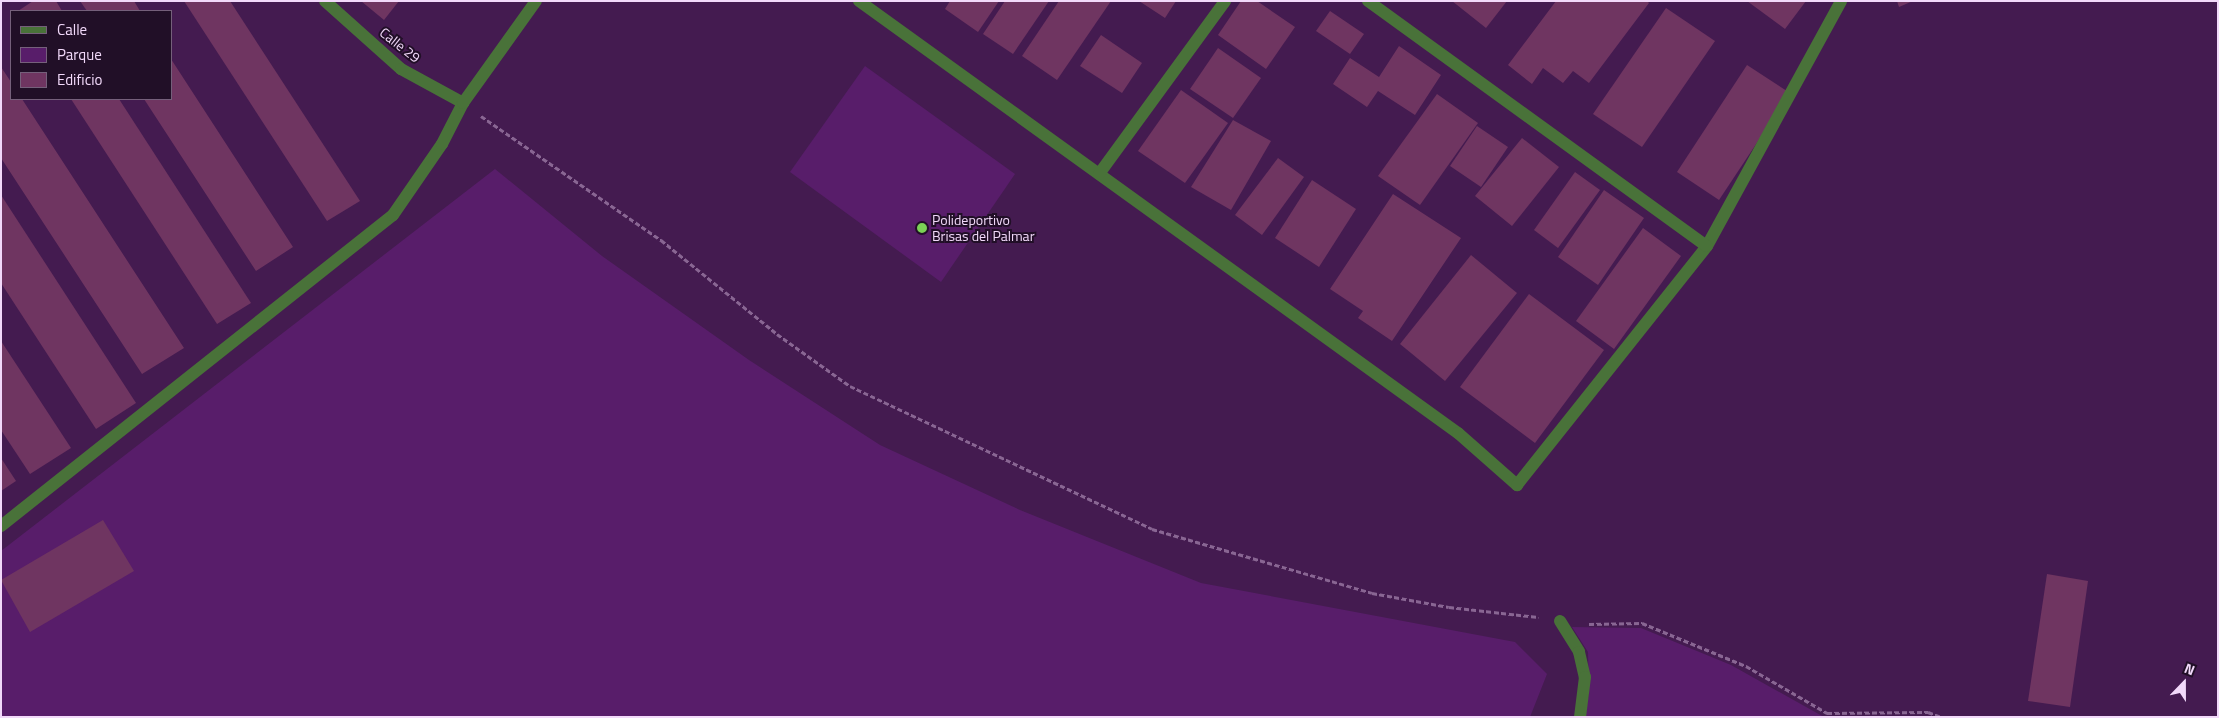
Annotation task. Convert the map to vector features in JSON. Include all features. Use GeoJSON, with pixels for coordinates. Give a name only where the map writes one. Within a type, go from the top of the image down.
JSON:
{"type":"FeatureCollection","features":[{"type":"Feature","properties":{"kind":"street","name":"Calle 29"},"geometry":{"type":"LineString","coordinates":[[325,1],[401,68],[463,103]]}},
{"type":"Feature","properties":{"kind":"street"},"geometry":{"type":"LineString","coordinates":[[1,526],[393,215],[442,144],[463,103],[536,1]]}},
{"type":"Feature","properties":{"kind":"street"},"geometry":{"type":"LineString","coordinates":[[860,1],[1458,433],[1517,485],[1707,246],[1841,1]]}},
{"type":"Feature","properties":{"kind":"street"},"geometry":{"type":"LineString","coordinates":[[1099,174],[1225,1]]}},
{"type":"Feature","properties":{"kind":"street"},"geometry":{"type":"LineString","coordinates":[[1368,1],[1707,246]]}},
{"type":"Feature","properties":{"kind":"street"},"geometry":{"type":"LineString","coordinates":[[1560,621],[1581,660],[1584,677],[1580,717]]}},
{"type":"Feature","properties":{"kind":"path"},"geometry":{"type":"LineString","coordinates":[[463,103],[661,240],[777,334],[850,386],[1143,525],[1372,592],[1449,607],[1516,612],[1560,621],[1598,624],[1642,622],[1746,666],[1827,712],[1928,712],[1941,717]]}},
{"type":"Feature","properties":{"kind":"green space","name":"Polideportivo Brisas del Palmar"},"geometry":{"type":"Polygon","coordinates":[[[865,66],[1015,174],[941,282],[790,172],[865,66]]]}},
{"type":"Feature","properties":{"kind":"green space"},"geometry":{"type":"Polygon","coordinates":[[[495,169],[602,256],[749,360],[880,445],[1020,510],[1201,583],[1515,642],[1547,674],[1530,717],[1,717],[1,551],[495,169]]]}},
{"type":"Feature","properties":{"kind":"green space"},"geometry":{"type":"Polygon","coordinates":[[[1572,627],[1641,628],[1731,665],[1824,717],[1585,717],[1589,693],[1588,652],[1572,627]]]}},
{"type":"Feature","properties":{"kind":"building"},"geometry":{"type":"Polygon","coordinates":[[[33,1],[56,1],[61,10],[20,10],[33,1]]]}},
{"type":"Feature","properties":{"kind":"building"},"geometry":{"type":"Polygon","coordinates":[[[80,1],[134,1],[139,10],[86,10],[80,1]]]}},
{"type":"Feature","properties":{"kind":"building"},"geometry":{"type":"Polygon","coordinates":[[[184,1],[230,1],[360,201],[327,221],[184,1]]]}},
{"type":"Feature","properties":{"kind":"building"},"geometry":{"type":"Polygon","coordinates":[[[361,1],[399,1],[384,20],[361,1]]]}},
{"type":"Feature","properties":{"kind":"building"},"geometry":{"type":"Polygon","coordinates":[[[950,1],[999,1],[978,32],[945,9],[950,1]]]}},
{"type":"Feature","properties":{"kind":"building"},"geometry":{"type":"Polygon","coordinates":[[[1005,1],[1049,1],[1013,54],[983,34],[1005,1]]]}},
{"type":"Feature","properties":{"kind":"building"},"geometry":{"type":"Polygon","coordinates":[[[1059,1],[1111,1],[1057,80],[1022,56],[1059,1]]]}},
{"type":"Feature","properties":{"kind":"building"},"geometry":{"type":"Polygon","coordinates":[[[1139,1],[1176,1],[1165,18],[1139,1]]]}},
{"type":"Feature","properties":{"kind":"building"},"geometry":{"type":"Polygon","coordinates":[[[1241,1],[1257,1],[1295,27],[1266,69],[1218,35],[1241,1]]]}},
{"type":"Feature","properties":{"kind":"building"},"geometry":{"type":"Polygon","coordinates":[[[1452,1],[1507,1],[1486,28],[1452,1]]]}},
{"type":"Feature","properties":{"kind":"building"},"geometry":{"type":"Polygon","coordinates":[[[1556,1],[1647,1],[1649,3],[1589,83],[1573,71],[1563,83],[1543,68],[1532,84],[1508,65],[1556,1]]]}},
{"type":"Feature","properties":{"kind":"building"},"geometry":{"type":"Polygon","coordinates":[[[1747,1],[1806,1],[1785,29],[1747,1]]]}},
{"type":"Feature","properties":{"kind":"building"},"geometry":{"type":"Polygon","coordinates":[[[1897,1],[1913,1],[1899,7],[1897,1]]]}},
{"type":"Feature","properties":{"kind":"building"},"geometry":{"type":"Polygon","coordinates":[[[1666,8],[1715,41],[1642,147],[1593,114],[1666,8]]]}},
{"type":"Feature","properties":{"kind":"building"},"geometry":{"type":"Polygon","coordinates":[[[1330,11],[1364,34],[1350,54],[1316,31],[1330,11]]]}},
{"type":"Feature","properties":{"kind":"building"},"geometry":{"type":"Polygon","coordinates":[[[1101,35],[1142,63],[1122,93],[1080,66],[1101,35]]]}},
{"type":"Feature","properties":{"kind":"building"},"geometry":{"type":"Polygon","coordinates":[[[1399,46],[1441,75],[1415,115],[1378,91],[1367,107],[1333,84],[1350,58],[1379,77],[1399,46]]]}},
{"type":"Feature","properties":{"kind":"building"},"geometry":{"type":"Polygon","coordinates":[[[1218,48],[1261,78],[1233,118],[1190,89],[1218,48]]]}},
{"type":"Feature","properties":{"kind":"building"},"geometry":{"type":"Polygon","coordinates":[[[172,61],[293,247],[256,271],[145,100],[172,100],[172,61]]]}},
{"type":"Feature","properties":{"kind":"building"},"geometry":{"type":"Polygon","coordinates":[[[1747,65],[1790,93],[1719,200],[1677,172],[1747,65]]]}},
{"type":"Feature","properties":{"kind":"building"},"geometry":{"type":"Polygon","coordinates":[[[1,67],[10,80],[10,100],[23,100],[184,348],[142,374],[1,158],[1,67]]]}},
{"type":"Feature","properties":{"kind":"building"},"geometry":{"type":"Polygon","coordinates":[[[1181,90],[1228,123],[1185,183],[1138,151],[1181,90]]]}},
{"type":"Feature","properties":{"kind":"building"},"geometry":{"type":"Polygon","coordinates":[[[1437,94],[1478,123],[1420,205],[1378,176],[1437,94]]]}},
{"type":"Feature","properties":{"kind":"building"},"geometry":{"type":"Polygon","coordinates":[[[72,100],[120,100],[251,303],[217,324],[72,100]]]}},
{"type":"Feature","properties":{"kind":"building"},"geometry":{"type":"Polygon","coordinates":[[[1233,120],[1271,141],[1231,210],[1191,187],[1233,120]]]}},
{"type":"Feature","properties":{"kind":"building"},"geometry":{"type":"Polygon","coordinates":[[[1477,126],[1508,147],[1481,187],[1450,166],[1477,126]]]}},
{"type":"Feature","properties":{"kind":"building"},"geometry":{"type":"Polygon","coordinates":[[[1522,138],[1559,167],[1512,226],[1475,196],[1522,138]]]}},
{"type":"Feature","properties":{"kind":"building"},"geometry":{"type":"Polygon","coordinates":[[[1278,158],[1304,177],[1262,235],[1235,215],[1278,158]]]}},
{"type":"Feature","properties":{"kind":"building"},"geometry":{"type":"Polygon","coordinates":[[[1575,172],[1600,190],[1558,248],[1534,230],[1575,172]]]}},
{"type":"Feature","properties":{"kind":"building"},"geometry":{"type":"Polygon","coordinates":[[[1312,180],[1356,209],[1319,267],[1275,238],[1312,180]]]}},
{"type":"Feature","properties":{"kind":"building"},"geometry":{"type":"Polygon","coordinates":[[[1604,190],[1644,218],[1598,285],[1558,257],[1604,190]]]}},
{"type":"Feature","properties":{"kind":"building"},"geometry":{"type":"Polygon","coordinates":[[[1393,194],[1461,238],[1392,341],[1358,318],[1363,311],[1330,289],[1393,194]]]}},
{"type":"Feature","properties":{"kind":"building"},"geometry":{"type":"Polygon","coordinates":[[[1,195],[136,403],[96,429],[1,283],[1,195]]]}},
{"type":"Feature","properties":{"kind":"building"},"geometry":{"type":"Polygon","coordinates":[[[1643,228],[1681,256],[1614,349],[1576,321],[1643,228]]]}},
{"type":"Feature","properties":{"kind":"building"},"geometry":{"type":"Polygon","coordinates":[[[1471,255],[1517,293],[1445,381],[1400,344],[1471,255]]]}},
{"type":"Feature","properties":{"kind":"building"},"geometry":{"type":"Polygon","coordinates":[[[1529,294],[1604,350],[1535,443],[1460,387],[1529,294]]]}},
{"type":"Feature","properties":{"kind":"building"},"geometry":{"type":"Polygon","coordinates":[[[1,341],[71,448],[30,474],[1,430],[1,341]]]}},
{"type":"Feature","properties":{"kind":"building"},"geometry":{"type":"Polygon","coordinates":[[[1,458],[16,481],[1,491],[1,458]]]}},
{"type":"Feature","properties":{"kind":"building"},"geometry":{"type":"Polygon","coordinates":[[[103,520],[134,571],[30,632],[1,580],[103,520]]]}},
{"type":"Feature","properties":{"kind":"building"},"geometry":{"type":"Polygon","coordinates":[[[2047,574],[2088,581],[2070,707],[2028,701],[2047,574]]]}},
{"type":"Feature","properties":{"kind":"place","name":"Polideportivo Brisas del Palmar"},"geometry":{"type":"Point","coordinates":[922,228]}}]}
